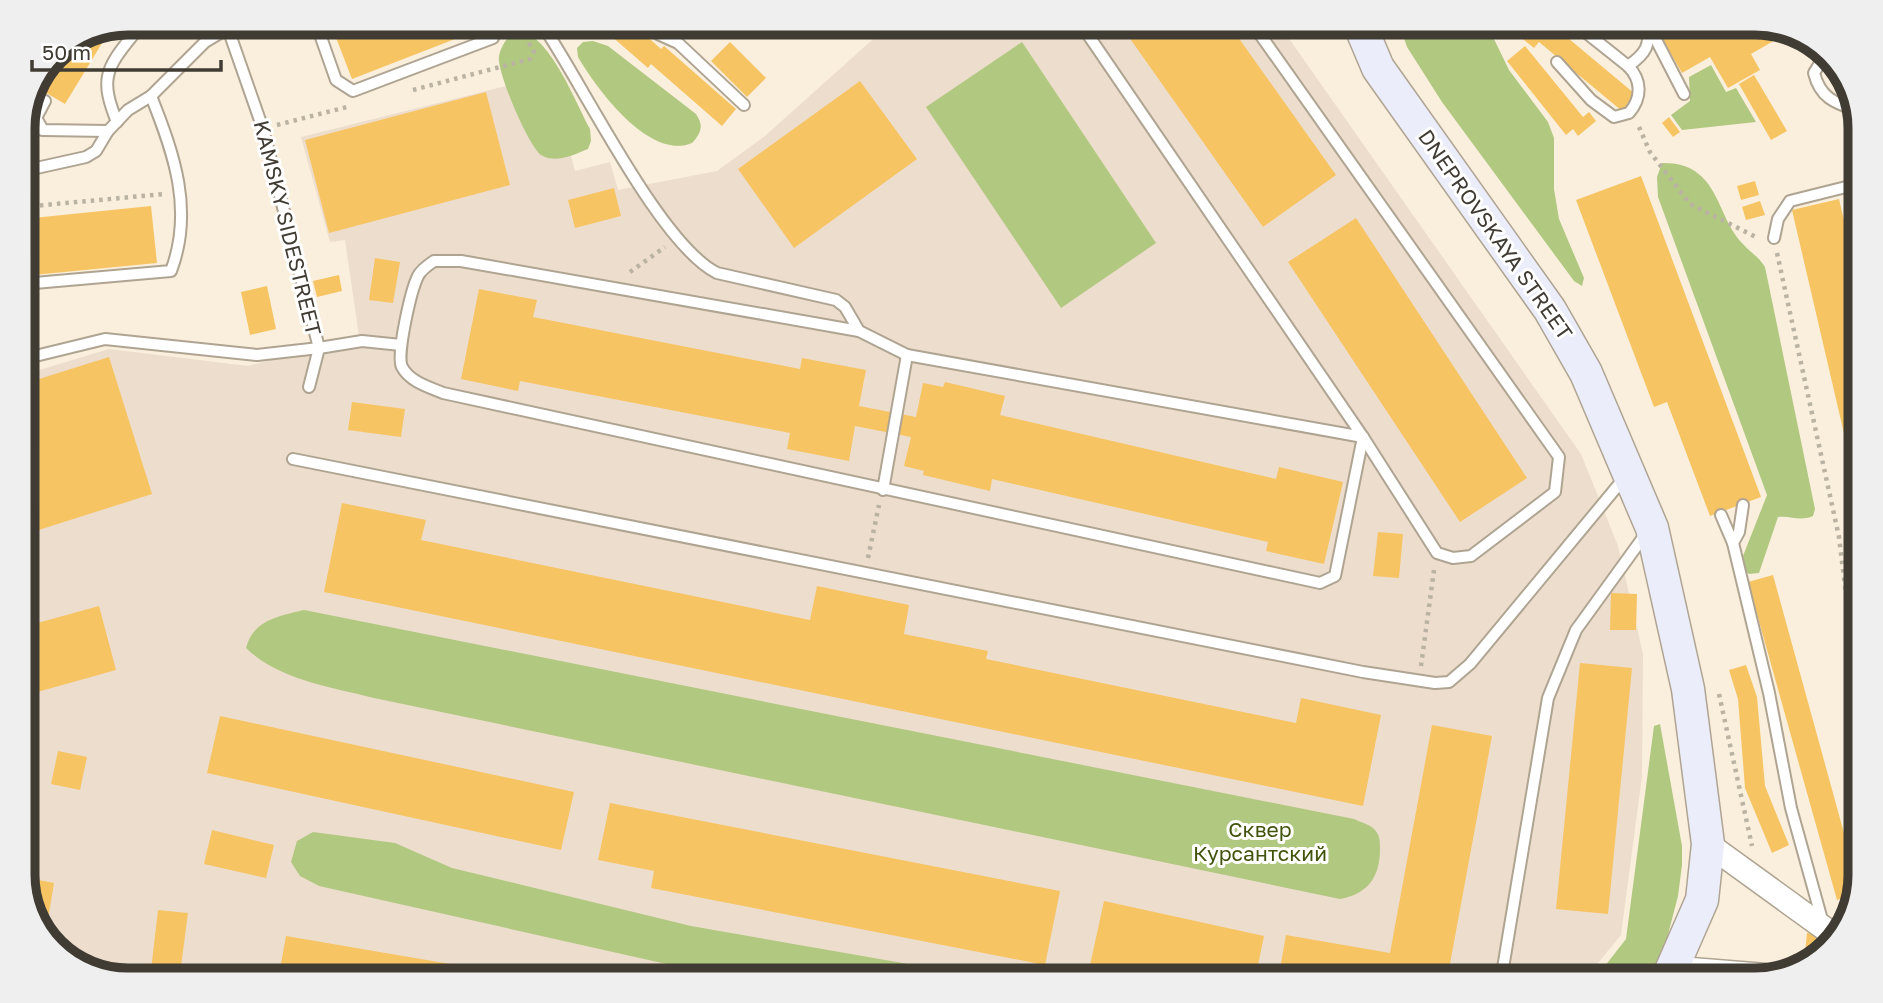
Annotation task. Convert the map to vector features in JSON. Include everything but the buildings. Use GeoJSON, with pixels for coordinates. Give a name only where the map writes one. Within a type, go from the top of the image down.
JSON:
{"type":"FeatureCollection","features":[{"type":"Feature","properties":{"kind":"main road","name":"DNEPROVSKAYA STREET"},"geometry":{"type":"LineString","coordinates":[[1364,35],[1378,68],[1550,310],[1587,373],[1651,528],[1688,689],[1708,844],[1702,900],[1673,968]]}},
{"type":"Feature","properties":{"kind":"street"},"geometry":{"type":"LineString","coordinates":[[1708,844],[1829,931]]}},
{"type":"Feature","properties":{"kind":"lane"},"geometry":{"type":"LineString","coordinates":[[117,122],[107,97],[105,79],[119,52],[133,35]]}},
{"type":"Feature","properties":{"kind":"lane"},"geometry":{"type":"LineString","coordinates":[[35,168],[86,157],[96,152],[108,131],[117,122],[151,96],[215,35]]}},
{"type":"Feature","properties":{"kind":"lane","name":"KAMSKY SIDESTREET"},"geometry":{"type":"LineString","coordinates":[[35,356],[105,339],[257,355],[319,348],[263,129],[234,35]]}},
{"type":"Feature","properties":{"kind":"lane"},"geometry":{"type":"LineString","coordinates":[[320,35],[336,80],[353,92],[493,38],[494,35]]}},
{"type":"Feature","properties":{"kind":"lane"},"geometry":{"type":"LineString","coordinates":[[548,35],[638,182],[690,256],[717,272],[836,300],[845,307],[859,331]]}},
{"type":"Feature","properties":{"kind":"lane"},"geometry":{"type":"LineString","coordinates":[[660,35],[678,43],[744,105]]}},
{"type":"Feature","properties":{"kind":"lane"},"geometry":{"type":"LineString","coordinates":[[1088,35],[1363,437],[1437,553],[1453,558],[1471,556],[1555,492],[1559,457],[1260,35]]}},
{"type":"Feature","properties":{"kind":"lane"},"geometry":{"type":"LineString","coordinates":[[1558,62],[1605,113],[1614,117],[1632,110],[1640,84],[1628,66],[1589,35]]}},
{"type":"Feature","properties":{"kind":"lane"},"geometry":{"type":"LineString","coordinates":[[1628,66],[1643,56],[1650,43],[1649,35]]}},
{"type":"Feature","properties":{"kind":"lane"},"geometry":{"type":"LineString","coordinates":[[1654,35],[1684,94]]}},
{"type":"Feature","properties":{"kind":"lane"},"geometry":{"type":"LineString","coordinates":[[1820,62],[1814,73],[1821,92],[1830,100],[1845,106]]}},
{"type":"Feature","properties":{"kind":"lane"},"geometry":{"type":"LineString","coordinates":[[35,283],[171,271],[180,247],[179,173],[151,96]]}},
{"type":"Feature","properties":{"kind":"lane"},"geometry":{"type":"LineString","coordinates":[[43,130],[37,118],[45,101]]}},
{"type":"Feature","properties":{"kind":"lane"},"geometry":{"type":"LineString","coordinates":[[35,128],[108,131]]}},
{"type":"Feature","properties":{"kind":"lane"},"geometry":{"type":"LineString","coordinates":[[1775,244],[1778,219],[1790,201],[1846,187]]}},
{"type":"Feature","properties":{"kind":"lane"},"geometry":{"type":"LineString","coordinates":[[434,261],[461,261],[611,285],[859,331],[906,355],[1363,437],[1335,576],[1320,583],[443,393],[407,375],[400,363],[401,345],[418,276],[434,261]]}},
{"type":"Feature","properties":{"kind":"lane"},"geometry":{"type":"LineString","coordinates":[[309,387],[319,348],[362,341],[401,345]]}},
{"type":"Feature","properties":{"kind":"lane"},"geometry":{"type":"LineString","coordinates":[[883,490],[906,355]]}},
{"type":"Feature","properties":{"kind":"lane"},"geometry":{"type":"LineString","coordinates":[[293,459],[1418,680],[1448,682],[1470,664],[1629,472]]}},
{"type":"Feature","properties":{"kind":"lane"},"geometry":{"type":"LineString","coordinates":[[1732,543],[1739,532],[1743,505]]}},
{"type":"Feature","properties":{"kind":"lane"},"geometry":{"type":"LineString","coordinates":[[1721,515],[1732,543],[1769,693],[1791,808],[1829,930]]}},
{"type":"Feature","properties":{"kind":"lane"},"geometry":{"type":"LineString","coordinates":[[1504,968],[1548,698],[1583,618],[1651,528]]}},
{"type":"Feature","properties":{"kind":"path"},"geometry":{"type":"LineString","coordinates":[[526,39],[534,51]]}},
{"type":"Feature","properties":{"kind":"path"},"geometry":{"type":"LineString","coordinates":[[1632,110],[1650,152],[1689,204],[1775,244],[1839,537],[1848,611]]}},
{"type":"Feature","properties":{"kind":"path"},"geometry":{"type":"LineString","coordinates":[[1846,187],[1848,195]]}},
{"type":"Feature","properties":{"kind":"path"},"geometry":{"type":"LineString","coordinates":[[35,206],[179,193]]}},
{"type":"Feature","properties":{"kind":"path"},"geometry":{"type":"LineString","coordinates":[[611,285],[677,238]]}},
{"type":"Feature","properties":{"kind":"path"},"geometry":{"type":"LineString","coordinates":[[864,573],[883,490]]}},
{"type":"Feature","properties":{"kind":"path"},"geometry":{"type":"LineString","coordinates":[[1418,680],[1437,553]]}},
{"type":"Feature","properties":{"kind":"shaded area"},"geometry":{"type":"Polygon","coordinates":[[[878,35],[1286,35],[1581,454],[1618,546],[1643,654],[1642,776],[1621,935],[1594,968],[128,968],[104,965],[87,958],[58,936],[40,905],[35,881],[35,371],[109,349],[248,366],[359,336],[345,240],[330,242],[301,137],[550,75],[575,171],[610,162],[618,190],[717,171],[765,136],[878,35]]]}},
{"type":"Feature","properties":{"kind":"green space"},"geometry":{"type":"Polygon","coordinates":[[[511,35],[530,35],[550,55],[590,129],[591,141],[588,149],[565,158],[553,159],[541,155],[536,149],[522,124],[503,77],[499,56],[511,35]]]}},
{"type":"Feature","properties":{"kind":"green space"},"geometry":{"type":"Polygon","coordinates":[[[1403,35],[1492,35],[1509,70],[1548,122],[1554,138],[1554,189],[1559,219],[1584,278],[1582,286],[1574,281],[1442,102],[1407,47],[1403,35]]]}},
{"type":"Feature","properties":{"kind":"green space"},"geometry":{"type":"Polygon","coordinates":[[[593,41],[608,46],[696,114],[700,129],[692,143],[675,146],[659,142],[642,132],[611,103],[578,57],[577,48],[583,42],[593,41]]]}},
{"type":"Feature","properties":{"kind":"green space"},"geometry":{"type":"Polygon","coordinates":[[[1022,42],[1156,243],[1061,308],[926,107],[1022,42]]]}},
{"type":"Feature","properties":{"kind":"green space"},"geometry":{"type":"Polygon","coordinates":[[[1711,65],[1726,92],[1736,88],[1756,122],[1682,130],[1671,115],[1690,101],[1689,77],[1711,65]]]}},
{"type":"Feature","properties":{"kind":"green space"},"geometry":{"type":"Polygon","coordinates":[[[1662,163],[1681,165],[1695,171],[1706,181],[1734,232],[1765,267],[1815,509],[1813,516],[1808,518],[1778,517],[1759,573],[1749,574],[1744,570],[1743,556],[1767,495],[1658,197],[1657,177],[1662,163]]]}},
{"type":"Feature","properties":{"kind":"green space","name":"Сквер Курсантский"},"geometry":{"type":"Polygon","coordinates":[[[304,610],[1354,819],[1374,829],[1379,838],[1378,868],[1365,888],[1350,897],[1340,899],[323,686],[274,668],[246,648],[249,639],[261,625],[277,617],[304,610]]]}},
{"type":"Feature","properties":{"kind":"green space"},"geometry":{"type":"Polygon","coordinates":[[[1660,724],[1682,846],[1678,896],[1663,954],[1655,968],[1603,968],[1626,939],[1654,726],[1660,724]]]}},
{"type":"Feature","properties":{"kind":"green space"},"geometry":{"type":"Polygon","coordinates":[[[313,832],[395,843],[452,868],[691,926],[931,968],[685,968],[319,886],[300,876],[291,862],[297,841],[313,832]]]}}]}
